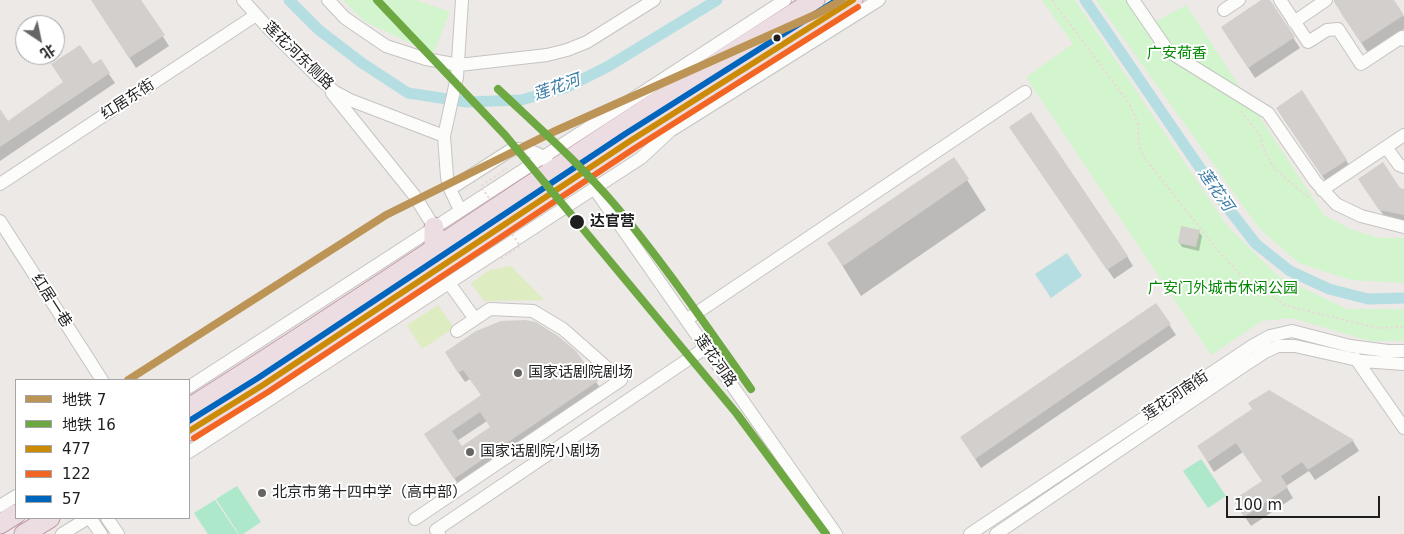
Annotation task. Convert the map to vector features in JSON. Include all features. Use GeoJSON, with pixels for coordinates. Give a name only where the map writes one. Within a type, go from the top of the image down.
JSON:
{"type":"FeatureCollection","features":[{"type":"Feature","properties":{"kind":"highway"},"geometry":{"type":"LineString","coordinates":[[190,407],[327,308],[434,248],[478,219],[548,164],[815,0]]}},
{"type":"Feature","properties":{"kind":"highway"},"geometry":{"type":"LineString","coordinates":[[190,430],[263,385],[630,141],[853,0]]}},
{"type":"Feature","properties":{"kind":"highway"},"geometry":{"type":"LineString","coordinates":[[460,210],[466,215],[478,219]]}},
{"type":"Feature","properties":{"kind":"highway"},"geometry":{"type":"LineString","coordinates":[[434,227],[434,248]]}},
{"type":"Feature","properties":{"kind":"highway"},"geometry":{"type":"LineString","coordinates":[[0,524],[15,515]]}},
{"type":"Feature","properties":{"kind":"highway"},"geometry":{"type":"LineString","coordinates":[[24,534],[48,519]]}},
{"type":"Feature","properties":{"kind":"street","name":"莲花河东侧路"},"geometry":{"type":"LineString","coordinates":[[243,0],[335,92],[350,100],[445,131]]}},
{"type":"Feature","properties":{"kind":"street"},"geometry":{"type":"LineString","coordinates":[[328,0],[345,18],[386,46],[458,71],[567,50],[587,42],[654,0]]}},
{"type":"Feature","properties":{"kind":"street"},"geometry":{"type":"LineString","coordinates":[[460,210],[450,189],[444,154],[445,131],[458,71],[462,0]]}},
{"type":"Feature","properties":{"kind":"street"},"geometry":{"type":"LineString","coordinates":[[190,387],[327,308],[434,227],[460,210],[548,164],[785,0]]}},
{"type":"Feature","properties":{"kind":"street"},"geometry":{"type":"LineString","coordinates":[[190,451],[641,158],[670,132],[879,0]]}},
{"type":"Feature","properties":{"kind":"street"},"geometry":{"type":"LineString","coordinates":[[1133,0],[1168,51],[1268,113],[1322,190],[1336,204],[1361,216],[1404,227]]}},
{"type":"Feature","properties":{"kind":"street"},"geometry":{"type":"LineString","coordinates":[[1224,10],[1239,0]]}},
{"type":"Feature","properties":{"kind":"street"},"geometry":{"type":"LineString","coordinates":[[1280,0],[1308,42],[1327,30],[1338,29],[1361,64],[1402,37],[1404,40]]}},
{"type":"Feature","properties":{"kind":"street"},"geometry":{"type":"LineString","coordinates":[[1294,22],[1326,0]]}},
{"type":"Feature","properties":{"kind":"street","name":"红居东街"},"geometry":{"type":"LineString","coordinates":[[0,184],[256,15]]}},
{"type":"Feature","properties":{"kind":"street"},"geometry":{"type":"LineString","coordinates":[[322,81],[414,195],[434,227]]}},
{"type":"Feature","properties":{"kind":"street"},"geometry":{"type":"LineString","coordinates":[[686,320],[1025,92]]}},
{"type":"Feature","properties":{"kind":"street"},"geometry":{"type":"LineString","coordinates":[[1322,190],[1404,135]]}},
{"type":"Feature","properties":{"kind":"street"},"geometry":{"type":"LineString","coordinates":[[1386,147],[1399,165],[1404,168]]}},
{"type":"Feature","properties":{"kind":"street"},"geometry":{"type":"LineString","coordinates":[[450,189],[511,150],[518,148],[524,149],[548,164]]}},
{"type":"Feature","properties":{"kind":"street","name":"莲花河路"},"geometry":{"type":"LineString","coordinates":[[594,188],[836,534]]}},
{"type":"Feature","properties":{"kind":"street","name":"红居一巷"},"geometry":{"type":"LineString","coordinates":[[0,221],[101,379]]}},
{"type":"Feature","properties":{"kind":"street"},"geometry":{"type":"LineString","coordinates":[[449,283],[475,319]]}},
{"type":"Feature","properties":{"kind":"street"},"geometry":{"type":"LineString","coordinates":[[415,519],[621,380],[563,329],[533,311],[490,309],[457,331]]}},
{"type":"Feature","properties":{"kind":"street","name":"莲花河南街"},"geometry":{"type":"LineString","coordinates":[[970,534],[1270,336],[1292,332],[1350,346],[1404,351]]}},
{"type":"Feature","properties":{"kind":"street","name":"莲花河南街"},"geometry":{"type":"LineString","coordinates":[[996,534],[1265,352],[1278,346],[1295,346],[1356,359],[1404,364]]}},
{"type":"Feature","properties":{"kind":"street"},"geometry":{"type":"LineString","coordinates":[[439,534],[436,530],[705,348]]}},
{"type":"Feature","properties":{"kind":"street"},"geometry":{"type":"LineString","coordinates":[[1356,359],[1404,428]]}},
{"type":"Feature","properties":{"kind":"street"},"geometry":{"type":"LineString","coordinates":[[0,506],[15,497]]}},
{"type":"Feature","properties":{"kind":"street"},"geometry":{"type":"LineString","coordinates":[[62,534],[87,519]]}},
{"type":"Feature","properties":{"kind":"street"},"geometry":{"type":"LineString","coordinates":[[90,519],[101,534]]}},
{"type":"Feature","properties":{"kind":"street"},"geometry":{"type":"LineString","coordinates":[[108,519],[118,534]]}},
{"type":"Feature","properties":{"kind":"path"},"geometry":{"type":"LineString","coordinates":[[1052,0],[1130,105],[1138,124],[1139,146],[1144,157],[1215,247],[1241,276],[1287,306],[1378,328],[1404,328]]}},
{"type":"Feature","properties":{"kind":"path"},"geometry":{"type":"LineString","coordinates":[[1240,109],[1260,135],[1265,153],[1275,169],[1308,197],[1322,190]]}},
{"type":"Feature","properties":{"kind":"path"},"geometry":{"type":"LineString","coordinates":[[501,258],[520,246],[480,186],[507,168]]}},
{"type":"Feature","properties":{"kind":"green space"},"geometry":{"type":"Polygon","coordinates":[[[343,0],[416,0],[450,12],[433,54],[364,21],[343,0]]]}},
{"type":"Feature","properties":{"kind":"green space","name":"广安门外城市休闲公园"},"geometry":{"type":"Polygon","coordinates":[[[1042,0],[1075,0],[1228,227],[1278,276],[1347,309],[1404,309],[1404,341],[1370,341],[1292,318],[1262,321],[1211,355],[1026,77],[1073,44],[1042,0]]]}},
{"type":"Feature","properties":{"kind":"green space","name":"广安荷香"},"geometry":{"type":"Polygon","coordinates":[[[1096,0],[1127,0],[1146,27],[1186,5],[1324,215],[1350,229],[1379,238],[1404,238],[1404,283],[1351,280],[1299,263],[1259,228],[1096,0]]]}},
{"type":"Feature","properties":{"kind":"green space"},"geometry":{"type":"Polygon","coordinates":[[[511,266],[543,300],[484,301],[471,283],[490,270],[511,266]]]}},
{"type":"Feature","properties":{"kind":"green space"},"geometry":{"type":"Polygon","coordinates":[[[438,305],[454,328],[422,349],[407,325],[438,305]]]}},
{"type":"Feature","properties":{"kind":"green space"},"geometry":{"type":"Polygon","coordinates":[[[1201,459],[1226,496],[1208,508],[1183,471],[1201,459]]]}},
{"type":"Feature","properties":{"kind":"green space"},"geometry":{"type":"Polygon","coordinates":[[[237,486],[261,522],[243,534],[239,534],[216,499],[237,486]]]}},
{"type":"Feature","properties":{"kind":"green space"},"geometry":{"type":"Polygon","coordinates":[[[215,500],[238,534],[208,534],[194,513],[215,500]]]}},
{"type":"Feature","properties":{"kind":"water"},"geometry":{"type":"Polygon","coordinates":[[[1067,253],[1082,276],[1051,298],[1035,274],[1067,253]]]}},
{"type":"Feature","properties":{"kind":"building"},"geometry":{"type":"Polygon","coordinates":[[[91,0],[141,0],[165,35],[129,58],[91,0]]]}},
{"type":"Feature","properties":{"kind":"building"},"geometry":{"type":"Polygon","coordinates":[[[1261,0],[1270,0],[1295,37],[1248,68],[1221,27],[1261,0]]]}},
{"type":"Feature","properties":{"kind":"building"},"geometry":{"type":"Polygon","coordinates":[[[1334,0],[1394,0],[1404,15],[1361,43],[1334,0]]]}},
{"type":"Feature","properties":{"kind":"building"},"geometry":{"type":"Polygon","coordinates":[[[80,45],[93,64],[101,59],[110,73],[0,147],[0,109],[8,121],[63,82],[52,65],[65,65],[65,55],[80,45]]]}},
{"type":"Feature","properties":{"kind":"building"},"geometry":{"type":"Polygon","coordinates":[[[1302,90],[1347,160],[1322,176],[1276,108],[1302,90]]]}},
{"type":"Feature","properties":{"kind":"building"},"geometry":{"type":"Polygon","coordinates":[[[1031,112],[1128,256],[1107,270],[1009,127],[1031,112]]]}},
{"type":"Feature","properties":{"kind":"building"},"geometry":{"type":"Polygon","coordinates":[[[954,157],[969,179],[843,266],[827,243],[954,157]]]}},
{"type":"Feature","properties":{"kind":"building"},"geometry":{"type":"Polygon","coordinates":[[[1383,162],[1400,188],[1404,189],[1404,215],[1379,210],[1358,179],[1383,162]]]}},
{"type":"Feature","properties":{"kind":"building"},"geometry":{"type":"Polygon","coordinates":[[[1181,226],[1200,230],[1196,247],[1178,243],[1181,226]]]}},
{"type":"Feature","properties":{"kind":"building"},"geometry":{"type":"Polygon","coordinates":[[[1156,303],[1171,324],[975,459],[960,437],[1156,303]]]}},
{"type":"Feature","properties":{"kind":"building"},"geometry":{"type":"Polygon","coordinates":[[[525,320],[536,322],[558,336],[576,351],[598,381],[454,479],[424,434],[481,395],[463,370],[458,373],[445,352],[476,331],[501,321],[525,320]],[[480,412],[452,431],[462,446],[490,427],[480,412]]]}},
{"type":"Feature","properties":{"kind":"building"},"geometry":{"type":"Polygon","coordinates":[[[1269,390],[1354,440],[1308,470],[1302,462],[1281,476],[1288,487],[1244,517],[1233,500],[1262,481],[1236,443],[1208,462],[1197,446],[1252,409],[1248,403],[1269,390]]]}},
{"type":"Feature","properties":{"kind":"waterway","name":"莲花河"},"geometry":{"type":"LineString","coordinates":[[289,0],[319,30],[362,63],[408,93],[467,102],[521,100],[565,88],[607,67],[717,0]]}},
{"type":"Feature","properties":{"kind":"waterway","name":"莲花河"},"geometry":{"type":"LineString","coordinates":[[1085,0],[1224,203],[1256,244],[1290,271],[1329,289],[1368,299],[1404,298]]}},
{"type":"Feature","properties":{"kind":"metro line","name":"16"},"geometry":{"type":"LineString","coordinates":[[377,0],[505,135],[737,414],[826,534]]}},
{"type":"Feature","properties":{"kind":"metro line","name":"7"},"geometry":{"type":"LineString","coordinates":[[130,379],[386,215],[553,132],[817,14],[842,0]]}},
{"type":"Feature","properties":{"kind":"metro line","name":"16"},"geometry":{"type":"LineString","coordinates":[[498,89],[573,160],[615,205],[668,272],[751,389]]}},
{"type":"Feature","properties":{"kind":"transit line","name":"57"},"geometry":{"type":"LineString","coordinates":[[190,420],[258,378],[625,134],[837,0]]}},
{"type":"Feature","properties":{"kind":"transit line","name":"477"},"geometry":{"type":"LineString","coordinates":[[190,430],[263,385],[630,141],[853,0]]}},
{"type":"Feature","properties":{"kind":"transit line","name":"122"},"geometry":{"type":"LineString","coordinates":[[194,438],[268,392],[635,148],[858,7]]}},
{"type":"Feature","properties":{"kind":"place","name":"达官营"},"geometry":{"type":"Point","coordinates":[577,222]}},
{"type":"Feature","properties":{"kind":"place","name":"国家话剧院剧场"},"geometry":{"type":"Point","coordinates":[518,373]}},
{"type":"Feature","properties":{"kind":"place","name":"国家话剧院小剧场"},"geometry":{"type":"Point","coordinates":[470,452]}},
{"type":"Feature","properties":{"kind":"place","name":"北京市第十四中学（高中部）"},"geometry":{"type":"Point","coordinates":[262,493]}}]}
